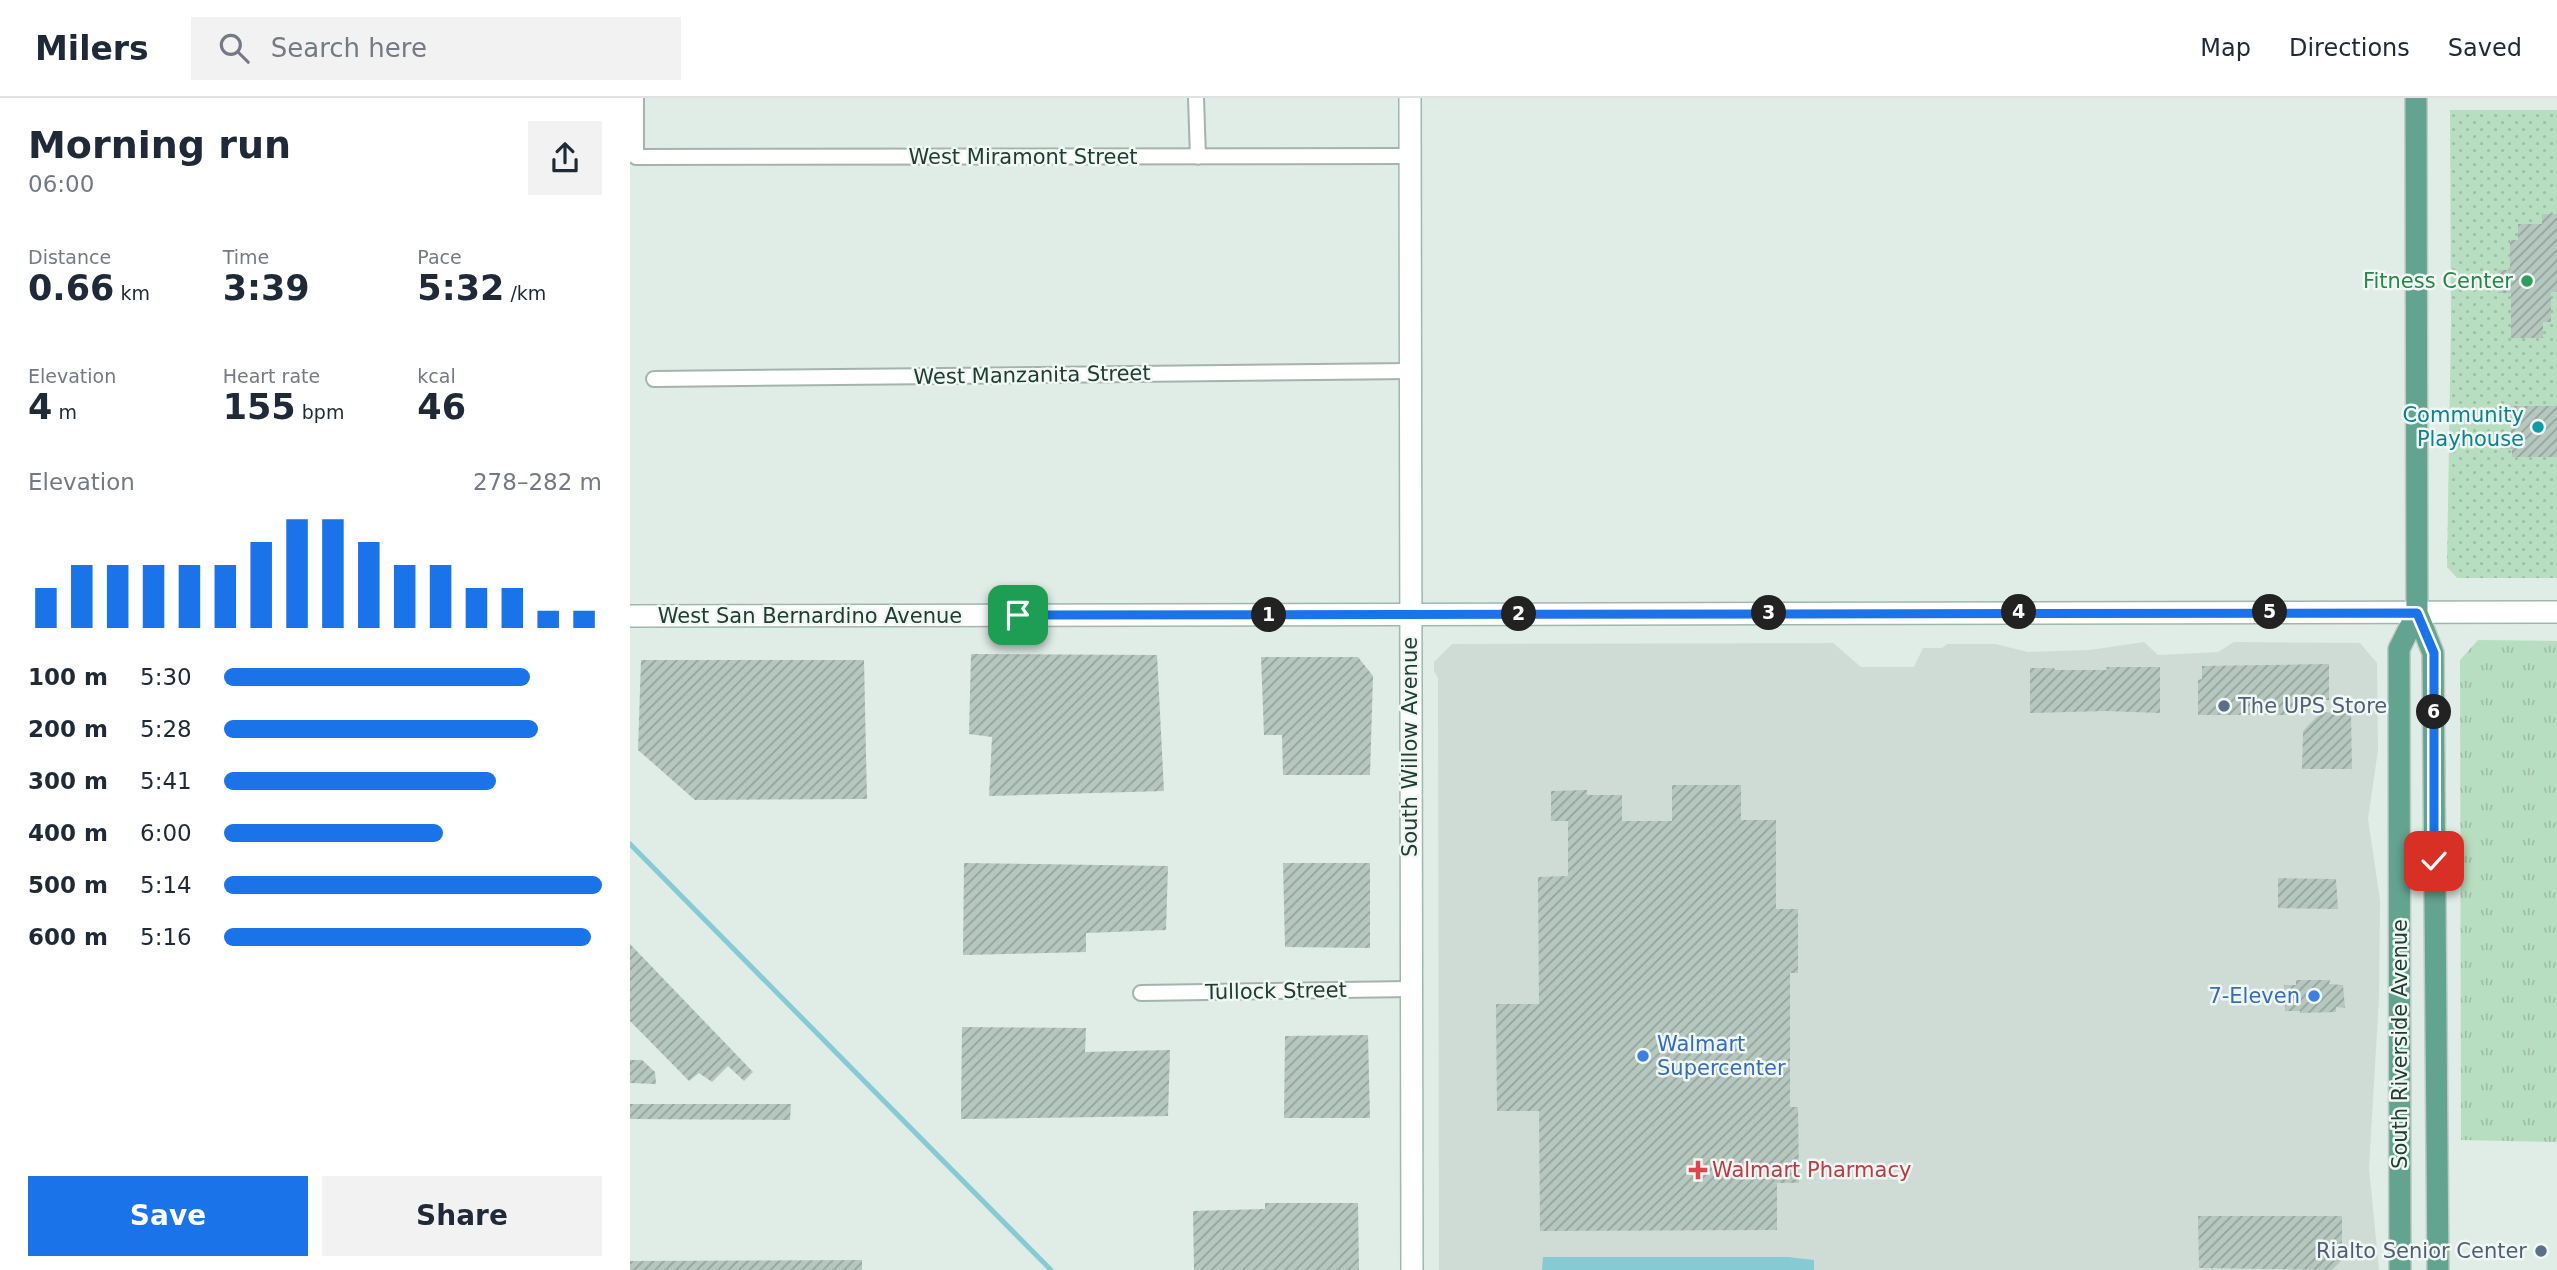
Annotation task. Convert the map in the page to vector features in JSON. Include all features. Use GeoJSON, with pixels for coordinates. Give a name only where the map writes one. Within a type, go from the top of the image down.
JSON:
{"type":"FeatureCollection","features":[{"type":"Feature","properties":{"kind":"main road","name":"South Willow Avenue"},"geometry":{"type":"LineString","coordinates":[[1410,98],[1412,1270]]}},
{"type":"Feature","properties":{"kind":"main road","name":"South Riverside Avenue"},"geometry":{"type":"LineString","coordinates":[[2416,98],[2417,613],[2434,653],[2438,1270]]}},
{"type":"Feature","properties":{"kind":"main road","name":"West San Bernardino Avenue"},"geometry":{"type":"LineString","coordinates":[[630,616],[2557,612]]}},
{"type":"Feature","properties":{"kind":"main road","name":"South Riverside Avenue"},"geometry":{"type":"LineString","coordinates":[[2400,1270],[2399,649],[2417,613]]}},
{"type":"Feature","properties":{"kind":"street","name":"West Miramont Street"},"geometry":{"type":"LineString","coordinates":[[636,98],[636,157],[1410,156]]}},
{"type":"Feature","properties":{"kind":"street"},"geometry":{"type":"LineString","coordinates":[[1196,98],[1198,157]]}},
{"type":"Feature","properties":{"kind":"street","name":"West Manzanita Street"},"geometry":{"type":"LineString","coordinates":[[654,379],[1410,371]]}},
{"type":"Feature","properties":{"kind":"street","name":"Tullock Street"},"geometry":{"type":"LineString","coordinates":[[1141,993],[1411,989]]}},
{"type":"Feature","properties":{"kind":"shaded area"},"geometry":{"type":"Polygon","coordinates":[[[2144,642],[2158,655],[2218,652],[2234,642],[2360,643],[2377,663],[2378,750],[2368,819],[2380,900],[2379,998],[2369,1168],[2379,1270],[1439,1270],[1438,678],[1434,671],[1434,662],[1452,644],[1833,643],[1861,667],[1914,667],[1923,648],[1942,648],[1947,644],[1995,644],[2028,652],[2090,650],[2144,642]]]}},
{"type":"Feature","properties":{"kind":"green space"},"geometry":{"type":"Polygon","coordinates":[[[2450,110],[2557,110],[2557,578],[2457,578],[2447,567],[2451,321],[2450,110]]]}},
{"type":"Feature","properties":{"kind":"green space"},"geometry":{"type":"Polygon","coordinates":[[[2478,640],[2557,641],[2557,1142],[2461,1140],[2460,660],[2478,640]]]}},
{"type":"Feature","properties":{"kind":"water"},"geometry":{"type":"Polygon","coordinates":[[[1543,1257],[1788,1257],[1814,1260],[1814,1270],[1542,1270],[1543,1257]]]}},
{"type":"Feature","properties":{"kind":"building","name":"Fitness Center"},"geometry":{"type":"Polygon","coordinates":[[[2542,214],[2557,214],[2557,292],[2551,292],[2551,322],[2543,322],[2543,338],[2511,338],[2511,293],[2498,293],[2498,270],[2510,270],[2510,240],[2518,240],[2518,224],[2542,224],[2542,214]]]}},
{"type":"Feature","properties":{"kind":"building","name":"Community Playhouse"},"geometry":{"type":"Polygon","coordinates":[[[2511,406],[2557,406],[2557,457],[2512,457],[2512,449],[2501,449],[2500,434],[2511,434],[2511,406]]]}},
{"type":"Feature","properties":{"kind":"building"},"geometry":{"type":"Polygon","coordinates":[[[971,654],[1157,655],[1164,791],[989,796],[992,737],[969,734],[971,654]]]}},
{"type":"Feature","properties":{"kind":"building"},"geometry":{"type":"Polygon","coordinates":[[[1261,657],[1358,657],[1373,676],[1370,775],[1283,775],[1282,735],[1264,735],[1261,657]]]}},
{"type":"Feature","properties":{"kind":"building"},"geometry":{"type":"Polygon","coordinates":[[[641,660],[864,660],[867,799],[695,800],[638,750],[641,660]]]}},
{"type":"Feature","properties":{"kind":"building"},"geometry":{"type":"Polygon","coordinates":[[[2329,664],[2329,700],[2316,700],[2306,711],[2289,710],[2288,715],[2198,715],[2198,680],[2202,679],[2202,666],[2329,664]]]}},
{"type":"Feature","properties":{"kind":"building"},"geometry":{"type":"Polygon","coordinates":[[[2106,667],[2160,667],[2160,713],[2030,713],[2030,668],[2107,670],[2106,667]]]}},
{"type":"Feature","properties":{"kind":"building"},"geometry":{"type":"Polygon","coordinates":[[[2321,712],[2351,713],[2352,769],[2302,769],[2303,731],[2321,712]]]}},
{"type":"Feature","properties":{"kind":"building","name":"Walmart Supercenter"},"geometry":{"type":"Polygon","coordinates":[[[1672,785],[1741,785],[1741,820],[1776,820],[1776,909],[1798,909],[1798,973],[1790,973],[1790,1107],[1798,1107],[1799,1183],[1777,1183],[1777,1230],[1540,1231],[1539,1111],[1497,1111],[1496,1004],[1539,1004],[1538,877],[1568,876],[1568,821],[1551,821],[1551,791],[1587,790],[1587,795],[1622,795],[1622,821],[1672,821],[1672,785]]]}},
{"type":"Feature","properties":{"kind":"building"},"geometry":{"type":"Polygon","coordinates":[[[964,863],[1168,866],[1166,930],[1086,933],[1086,952],[963,955],[964,863]]]}},
{"type":"Feature","properties":{"kind":"building"},"geometry":{"type":"Polygon","coordinates":[[[1283,863],[1370,863],[1370,948],[1285,947],[1283,863]]]}},
{"type":"Feature","properties":{"kind":"building"},"geometry":{"type":"Polygon","coordinates":[[[2278,878],[2336,879],[2338,909],[2278,908],[2278,878]]]}},
{"type":"Feature","properties":{"kind":"building"},"geometry":{"type":"Polygon","coordinates":[[[630,944],[753,1072],[744,1081],[728,1066],[712,1082],[699,1073],[689,1081],[630,1021],[630,944]]]}},
{"type":"Feature","properties":{"kind":"building","name":"7-Eleven"},"geometry":{"type":"Polygon","coordinates":[[[2296,980],[2330,980],[2329,984],[2343,985],[2345,1008],[2336,1007],[2336,1012],[2285,1011],[2284,985],[2296,985],[2296,980]]]}},
{"type":"Feature","properties":{"kind":"building"},"geometry":{"type":"Polygon","coordinates":[[[962,1027],[1086,1028],[1085,1052],[1170,1050],[1168,1116],[961,1119],[962,1027]]]}},
{"type":"Feature","properties":{"kind":"building"},"geometry":{"type":"Polygon","coordinates":[[[1368,1035],[1370,1118],[1284,1118],[1285,1036],[1368,1035]]]}},
{"type":"Feature","properties":{"kind":"building"},"geometry":{"type":"Polygon","coordinates":[[[630,1060],[642,1060],[655,1072],[656,1084],[630,1083],[630,1060]]]}},
{"type":"Feature","properties":{"kind":"building"},"geometry":{"type":"Polygon","coordinates":[[[630,1104],[791,1104],[790,1120],[630,1119],[630,1104]]]}},
{"type":"Feature","properties":{"kind":"building"},"geometry":{"type":"Polygon","coordinates":[[[1265,1203],[1358,1203],[1359,1270],[1194,1270],[1193,1211],[1265,1209],[1265,1203]]]}},
{"type":"Feature","properties":{"kind":"building"},"geometry":{"type":"Polygon","coordinates":[[[2198,1216],[2342,1216],[2342,1260],[2332,1270],[2199,1268],[2198,1216]]]}},
{"type":"Feature","properties":{"kind":"building"},"geometry":{"type":"Polygon","coordinates":[[[862,1260],[862,1270],[630,1270],[630,1261],[862,1260]]]}},
{"type":"Feature","properties":{"kind":"waterway"},"geometry":{"type":"LineString","coordinates":[[630,844],[1051,1270]]}},
{"type":"Feature","properties":{"kind":"place","name":"Fitness Center"},"geometry":{"type":"Point","coordinates":[2527,281]}},
{"type":"Feature","properties":{"kind":"place","name":"Community Playhouse"},"geometry":{"type":"Point","coordinates":[2538,427]}},
{"type":"Feature","properties":{"kind":"place","name":"The UPS Store"},"geometry":{"type":"Point","coordinates":[2224,706]}},
{"type":"Feature","properties":{"kind":"place","name":"7-Eleven"},"geometry":{"type":"Point","coordinates":[2314,996]}},
{"type":"Feature","properties":{"kind":"place","name":"Walmart Supercenter"},"geometry":{"type":"Point","coordinates":[1643,1056]}},
{"type":"Feature","properties":{"kind":"place","name":"Walmart Pharmacy"},"geometry":{"type":"Point","coordinates":[1698,1170]}},
{"type":"Feature","properties":{"kind":"place","name":"Rialto Senior Center"},"geometry":{"type":"Point","coordinates":[2541,1251]}},
{"type":"Feature","properties":{"kind":"route"},"geometry":{"type":"LineString","coordinates":[[1018,615],[2417,613],[2434,653],[2434,861]]}}]}
